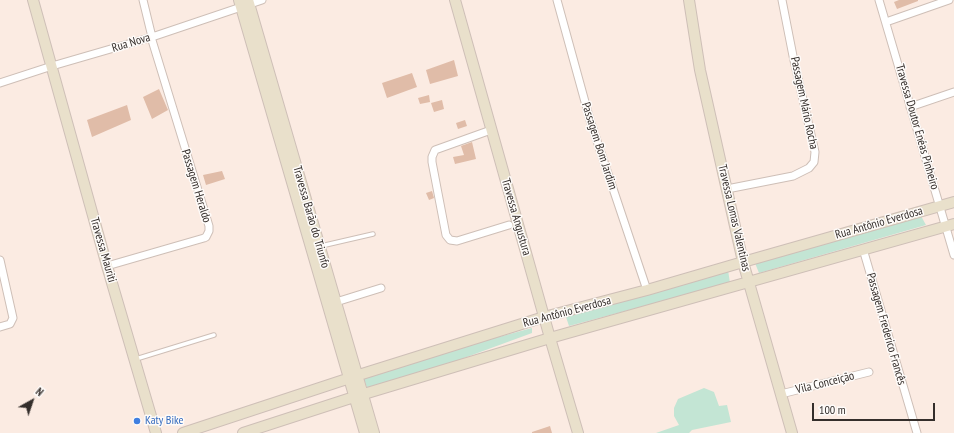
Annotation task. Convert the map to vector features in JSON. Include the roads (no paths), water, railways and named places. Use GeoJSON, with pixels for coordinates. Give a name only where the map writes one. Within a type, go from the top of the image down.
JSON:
{"type":"FeatureCollection","features":[{"type":"Feature","properties":{"kind":"street","name":"Travessa Mauriti"},"geometry":{"type":"LineString","coordinates":[[33,0],[107,266],[156,433]]}},
{"type":"Feature","properties":{"kind":"street"},"geometry":{"type":"LineString","coordinates":[[142,0],[152,37]]}},
{"type":"Feature","properties":{"kind":"street","name":"Rua Nova"},"geometry":{"type":"LineString","coordinates":[[0,83],[52,66],[152,37],[244,2],[262,0]]}},
{"type":"Feature","properties":{"kind":"street","name":"Travessa Angustura"},"geometry":{"type":"LineString","coordinates":[[455,0],[491,130],[514,224],[544,317],[578,433]]}},
{"type":"Feature","properties":{"kind":"street","name":"Passagem Bom Jardim"},"geometry":{"type":"LineString","coordinates":[[557,0],[590,120],[647,290]]}},
{"type":"Feature","properties":{"kind":"street","name":"Travessa Lomas Valentinas"},"geometry":{"type":"LineString","coordinates":[[690,0],[700,70],[743,262],[792,433]]}},
{"type":"Feature","properties":{"kind":"street","name":"Passagem Mário Rocha"},"geometry":{"type":"LineString","coordinates":[[727,189],[793,176],[809,168],[814,162],[815,152],[782,0]]}},
{"type":"Feature","properties":{"kind":"street","name":"Travessa Doutor Enéas Pinheiro"},"geometry":{"type":"LineString","coordinates":[[879,0],[940,206],[950,225],[954,255]]}},
{"type":"Feature","properties":{"kind":"street"},"geometry":{"type":"LineString","coordinates":[[886,22],[950,0]]}},
{"type":"Feature","properties":{"kind":"street","name":"Travessa Barão do Triunfo"},"geometry":{"type":"LineString","coordinates":[[244,2],[353,377],[358,396],[364,433]]}},
{"type":"Feature","properties":{"kind":"street","name":"Passagem Heraldo"},"geometry":{"type":"LineString","coordinates":[[107,266],[204,238],[209,231],[152,37]]}},
{"type":"Feature","properties":{"kind":"street"},"geometry":{"type":"LineString","coordinates":[[910,107],[954,92]]}},
{"type":"Feature","properties":{"kind":"street"},"geometry":{"type":"LineString","coordinates":[[491,130],[435,150],[432,157],[432,162],[446,235],[450,240],[457,241],[514,224]]}},
{"type":"Feature","properties":{"kind":"street","name":"Rua Antônio Everdosa"},"geometry":{"type":"LineString","coordinates":[[183,433],[353,377],[544,317],[647,290],[954,202]]}},
{"type":"Feature","properties":{"kind":"street","name":"Travessa Barão do Triunfo"},"geometry":{"type":"LineString","coordinates":[[302,203],[320,246],[336,302],[353,377]]}},
{"type":"Feature","properties":{"kind":"street","name":"Rua Antônio Everdosa"},"geometry":{"type":"LineString","coordinates":[[243,433],[358,396],[550,338],[950,225]]}},
{"type":"Feature","properties":{"kind":"street","name":"Passagem Frederico Francês"},"geometry":{"type":"LineString","coordinates":[[863,249],[917,433]]}},
{"type":"Feature","properties":{"kind":"street"},"geometry":{"type":"LineString","coordinates":[[0,260],[13,318],[10,324],[0,327]]}},
{"type":"Feature","properties":{"kind":"street"},"geometry":{"type":"LineString","coordinates":[[336,302],[381,288]]}},
{"type":"Feature","properties":{"kind":"street","name":"Vila Conceição"},"geometry":{"type":"LineString","coordinates":[[781,394],[869,372]]}},
{"type":"Feature","properties":{"kind":"street","name":"Travessa Barão do Triunfo"},"geometry":{"type":"LineString","coordinates":[[358,396],[374,433]]}},
{"type":"Feature","properties":{"kind":"lane"},"geometry":{"type":"LineString","coordinates":[[320,246],[374,234]]}},
{"type":"Feature","properties":{"kind":"lane"},"geometry":{"type":"LineString","coordinates":[[135,359],[214,335]]}},
{"type":"Feature","properties":{"kind":"place","name":"Katy Bike"},"geometry":{"type":"Point","coordinates":[137,421]}}]}
